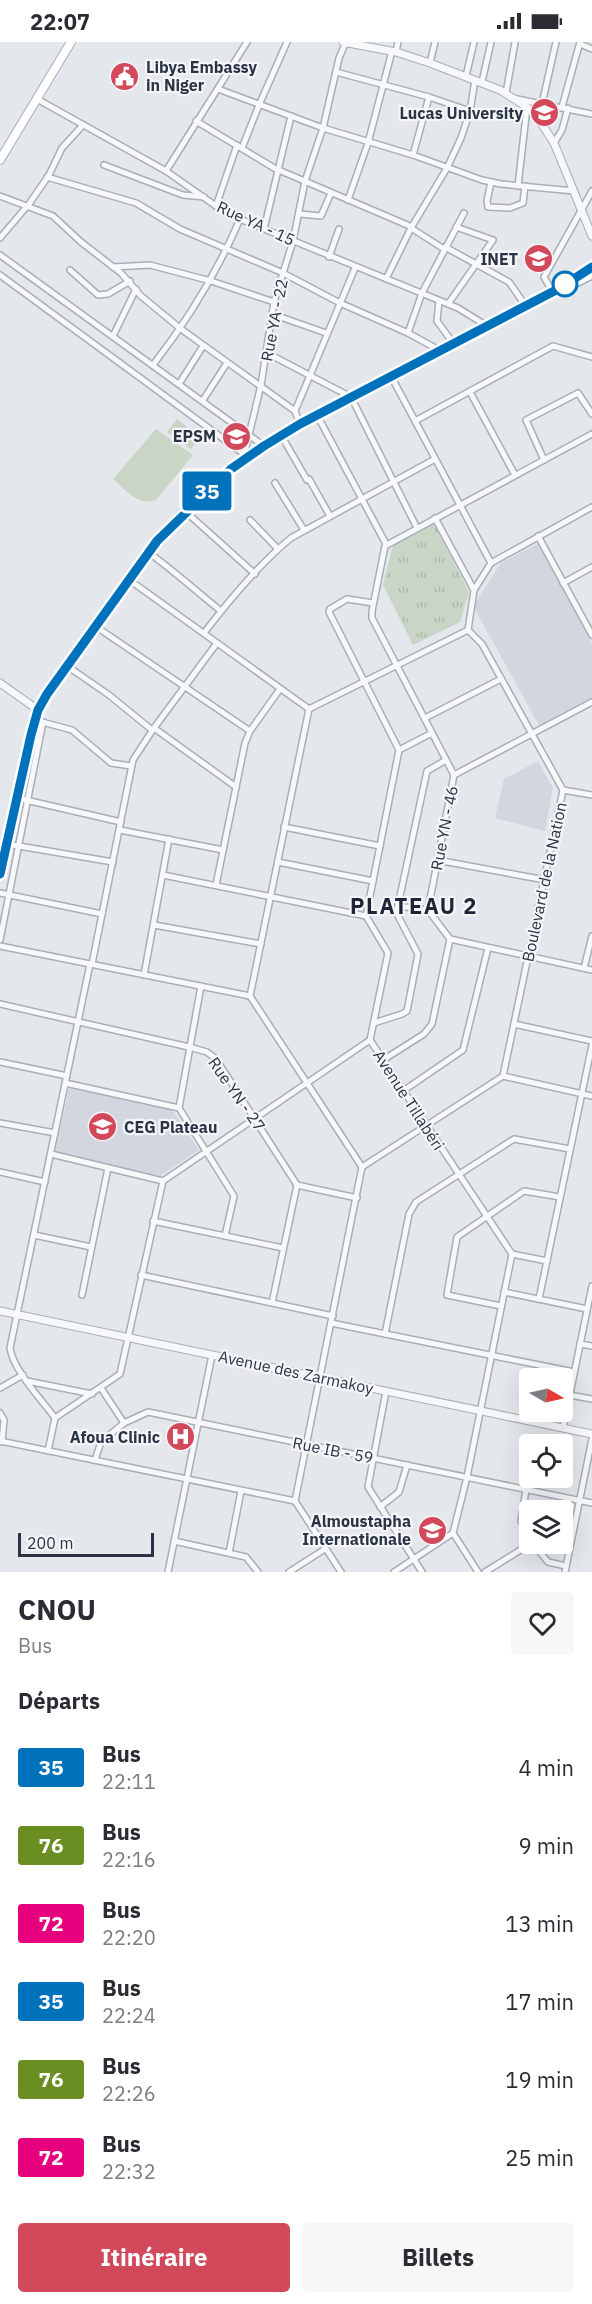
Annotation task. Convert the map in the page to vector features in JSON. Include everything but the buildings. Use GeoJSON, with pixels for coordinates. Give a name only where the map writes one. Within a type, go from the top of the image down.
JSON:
{"type":"FeatureCollection","features":[{"type":"Feature","properties":{"kind":"highway"},"geometry":{"type":"LineString","coordinates":[[0,874],[17,798],[39,717],[67,666],[128,579],[148,552],[185,512],[244,457],[300,424],[563,286],[592,267]]}},
{"type":"Feature","properties":{"kind":"highway"},"geometry":{"type":"LineString","coordinates":[[563,286],[578,282],[592,274]]}},
{"type":"Feature","properties":{"kind":"main road"},"geometry":{"type":"LineString","coordinates":[[0,160],[71,42]]}},
{"type":"Feature","properties":{"kind":"street"},"geometry":{"type":"LineString","coordinates":[[165,171],[195,121],[248,42]]}},
{"type":"Feature","properties":{"kind":"street"},"geometry":{"type":"LineString","coordinates":[[216,206],[239,147],[287,42]]}},
{"type":"Feature","properties":{"kind":"street"},"geometry":{"type":"LineString","coordinates":[[345,42],[394,51],[430,63],[506,93],[527,107],[538,118],[554,143],[592,236]]}},
{"type":"Feature","properties":{"kind":"street","name":"Rue YA - 22"},"geometry":{"type":"LineString","coordinates":[[244,457],[261,385],[274,302],[293,241],[305,181],[323,128],[339,58],[345,42]]}},
{"type":"Feature","properties":{"kind":"street"},"geometry":{"type":"LineString","coordinates":[[348,200],[368,143],[398,42]]}},
{"type":"Feature","properties":{"kind":"street"},"geometry":{"type":"LineString","coordinates":[[430,63],[435,42]]}},
{"type":"Feature","properties":{"kind":"street"},"geometry":{"type":"LineString","coordinates":[[466,76],[474,42]]}},
{"type":"Feature","properties":{"kind":"street"},"geometry":{"type":"LineString","coordinates":[[387,279],[461,138],[491,42]]}},
{"type":"Feature","properties":{"kind":"street"},"geometry":{"type":"LineString","coordinates":[[506,93],[515,42]]}},
{"type":"Feature","properties":{"kind":"street"},"geometry":{"type":"LineString","coordinates":[[542,104],[556,42]]}},
{"type":"Feature","properties":{"kind":"street"},"geometry":{"type":"LineString","coordinates":[[554,143],[562,130],[580,43],[592,49]]}},
{"type":"Feature","properties":{"kind":"street"},"geometry":{"type":"LineString","coordinates":[[336,72],[429,97],[470,111]]}},
{"type":"Feature","properties":{"kind":"street"},"geometry":{"type":"LineString","coordinates":[[218,89],[323,128],[413,155],[491,182],[574,191]]}},
{"type":"Feature","properties":{"kind":"street"},"geometry":{"type":"LineString","coordinates":[[413,155],[429,97]]}},
{"type":"Feature","properties":{"kind":"street"},"geometry":{"type":"LineString","coordinates":[[515,98],[592,114]]}},
{"type":"Feature","properties":{"kind":"street","name":"Rue YA - 15"},"geometry":{"type":"LineString","coordinates":[[37,99],[165,171],[216,206],[240,219],[355,268],[448,304],[466,312],[487,326]]}},
{"type":"Feature","properties":{"kind":"street"},"geometry":{"type":"LineString","coordinates":[[491,182],[488,207],[517,207],[523,203],[527,107]]}},
{"type":"Feature","properties":{"kind":"street"},"geometry":{"type":"LineString","coordinates":[[264,229],[276,169],[291,116]]}},
{"type":"Feature","properties":{"kind":"street"},"geometry":{"type":"LineString","coordinates":[[195,121],[276,169],[412,228],[476,263],[510,283],[525,305]]}},
{"type":"Feature","properties":{"kind":"street"},"geometry":{"type":"LineString","coordinates":[[0,238],[28,206],[62,148],[83,125]]}},
{"type":"Feature","properties":{"kind":"street"},"geometry":{"type":"LineString","coordinates":[[104,165],[183,195],[204,198]]}},
{"type":"Feature","properties":{"kind":"street"},"geometry":{"type":"LineString","coordinates":[[47,177],[136,203],[180,229],[283,273],[439,350]]}},
{"type":"Feature","properties":{"kind":"street"},"geometry":{"type":"LineString","coordinates":[[552,291],[544,277],[592,191]]}},
{"type":"Feature","properties":{"kind":"street"},"geometry":{"type":"LineString","coordinates":[[300,214],[321,216],[331,193]]}},
{"type":"Feature","properties":{"kind":"street"},"geometry":{"type":"LineString","coordinates":[[0,196],[53,216],[130,281],[181,329],[295,411],[300,424]]}},
{"type":"Feature","properties":{"kind":"street"},"geometry":{"type":"LineString","coordinates":[[408,333],[422,293],[464,213]]}},
{"type":"Feature","properties":{"kind":"street"},"geometry":{"type":"LineString","coordinates":[[153,365],[181,329],[211,281],[240,219]]}},
{"type":"Feature","properties":{"kind":"street"},"geometry":{"type":"LineString","coordinates":[[448,304],[493,240],[456,227]]}},
{"type":"Feature","properties":{"kind":"street"},"geometry":{"type":"LineString","coordinates":[[329,256],[339,229]]}},
{"type":"Feature","properties":{"kind":"street"},"geometry":{"type":"LineString","coordinates":[[0,255],[264,446]]}},
{"type":"Feature","properties":{"kind":"street"},"geometry":{"type":"LineString","coordinates":[[113,267],[150,265],[211,281],[274,302]]}},
{"type":"Feature","properties":{"kind":"street"},"geometry":{"type":"LineString","coordinates":[[295,411],[355,268]]}},
{"type":"Feature","properties":{"kind":"street"},"geometry":{"type":"LineString","coordinates":[[70,270],[98,294],[108,294],[130,281]]}},
{"type":"Feature","properties":{"kind":"street"},"geometry":{"type":"LineString","coordinates":[[0,275],[244,457]]}},
{"type":"Feature","properties":{"kind":"street"},"geometry":{"type":"LineString","coordinates":[[113,336],[136,289]]}},
{"type":"Feature","properties":{"kind":"street"},"geometry":{"type":"LineString","coordinates":[[439,301],[437,321],[453,343]]}},
{"type":"Feature","properties":{"kind":"street"},"geometry":{"type":"LineString","coordinates":[[272,314],[326,333]]}},
{"type":"Feature","properties":{"kind":"street"},"geometry":{"type":"LineString","coordinates":[[179,384],[203,346]]}},
{"type":"Feature","properties":{"kind":"street"},"geometry":{"type":"LineString","coordinates":[[415,421],[553,346],[592,357]]}},
{"type":"Feature","properties":{"kind":"street"},"geometry":{"type":"LineString","coordinates":[[267,353],[351,397],[417,528]]}},
{"type":"Feature","properties":{"kind":"street"},"geometry":{"type":"LineString","coordinates":[[203,400],[227,363]]}},
{"type":"Feature","properties":{"kind":"street"},"geometry":{"type":"LineString","coordinates":[[391,376],[491,563]]}},
{"type":"Feature","properties":{"kind":"street"},"geometry":{"type":"LineString","coordinates":[[470,392],[515,475]]}},
{"type":"Feature","properties":{"kind":"street"},"geometry":{"type":"LineString","coordinates":[[544,460],[526,420],[578,393],[592,414]]}},
{"type":"Feature","properties":{"kind":"street"},"geometry":{"type":"LineString","coordinates":[[317,415],[385,545],[592,434]]}},
{"type":"Feature","properties":{"kind":"street"},"geometry":{"type":"LineString","coordinates":[[281,435],[330,516]]}},
{"type":"Feature","properties":{"kind":"street"},"geometry":{"type":"LineString","coordinates":[[204,633],[278,549],[304,530],[435,459]]}},
{"type":"Feature","properties":{"kind":"street"},"geometry":{"type":"LineString","coordinates":[[275,483],[304,530]]}},
{"type":"Feature","properties":{"kind":"street"},"geometry":{"type":"LineString","coordinates":[[309,710],[468,630],[474,590],[491,563],[592,507]]}},
{"type":"Feature","properties":{"kind":"street"},"geometry":{"type":"LineString","coordinates":[[185,512],[255,574]]}},
{"type":"Feature","properties":{"kind":"street"},"geometry":{"type":"LineString","coordinates":[[435,518],[474,590]]}},
{"type":"Feature","properties":{"kind":"street"},"geometry":{"type":"LineString","coordinates":[[250,520],[278,549]]}},
{"type":"Feature","properties":{"kind":"street"},"geometry":{"type":"LineString","coordinates":[[538,536],[563,583],[589,623],[592,635]]}},
{"type":"Feature","properties":{"kind":"street","name":"Rue YN - 46"},"geometry":{"type":"LineString","coordinates":[[385,545],[372,618],[454,775],[428,910]]}},
{"type":"Feature","properties":{"kind":"street"},"geometry":{"type":"LineString","coordinates":[[148,552],[182,577],[189,586],[221,611]]}},
{"type":"Feature","properties":{"kind":"street"},"geometry":{"type":"LineString","coordinates":[[563,583],[592,567]]}},
{"type":"Feature","properties":{"kind":"street"},"geometry":{"type":"LineString","coordinates":[[128,579],[309,710]]}},
{"type":"Feature","properties":{"kind":"street"},"geometry":{"type":"LineString","coordinates":[[163,875],[366,916],[399,750],[329,614],[330,609],[344,600],[373,603]]}},
{"type":"Feature","properties":{"kind":"street"},"geometry":{"type":"LineString","coordinates":[[95,626],[250,731]]}},
{"type":"Feature","properties":{"kind":"street","name":"Boulevard de la Nation"},"geometry":{"type":"LineString","coordinates":[[468,630],[482,644],[563,790],[502,1076]]}},
{"type":"Feature","properties":{"kind":"street"},"geometry":{"type":"LineString","coordinates":[[55,1418],[27,1381],[10,1351],[120,830],[131,766],[153,729],[217,643]]}},
{"type":"Feature","properties":{"kind":"street"},"geometry":{"type":"LineString","coordinates":[[67,666],[236,787]]}},
{"type":"Feature","properties":{"kind":"street"},"geometry":{"type":"LineString","coordinates":[[425,718],[501,679]]}},
{"type":"Feature","properties":{"kind":"street"},"geometry":{"type":"LineString","coordinates":[[0,683],[39,717],[72,730],[109,761],[131,766]]}},
{"type":"Feature","properties":{"kind":"street"},"geometry":{"type":"LineString","coordinates":[[216,885],[244,743],[280,689]]}},
{"type":"Feature","properties":{"kind":"street"},"geometry":{"type":"LineString","coordinates":[[454,775],[592,702]]}},
{"type":"Feature","properties":{"kind":"street"},"geometry":{"type":"LineString","coordinates":[[309,710],[250,996],[363,1167],[295,1501],[341,1572]]}},
{"type":"Feature","properties":{"kind":"street"},"geometry":{"type":"LineString","coordinates":[[0,940],[28,800],[39,717]]}},
{"type":"Feature","properties":{"kind":"street"},"geometry":{"type":"LineString","coordinates":[[399,750],[432,733]]}},
{"type":"Feature","properties":{"kind":"street"},"geometry":{"type":"LineString","coordinates":[[374,1023],[407,1011],[418,954],[398,916],[398,906],[427,771],[446,760]]}},
{"type":"Feature","properties":{"kind":"street"},"geometry":{"type":"LineString","coordinates":[[563,790],[592,795]]}},
{"type":"Feature","properties":{"kind":"street"},"geometry":{"type":"LineString","coordinates":[[17,798],[121,822]]}},
{"type":"Feature","properties":{"kind":"street"},"geometry":{"type":"LineString","coordinates":[[284,827],[380,846]]}},
{"type":"Feature","properties":{"kind":"street"},"geometry":{"type":"LineString","coordinates":[[120,830],[223,850]]}},
{"type":"Feature","properties":{"kind":"street"},"geometry":{"type":"LineString","coordinates":[[144,975],[169,839]]}},
{"type":"Feature","properties":{"kind":"street"},"geometry":{"type":"LineString","coordinates":[[7,844],[113,862]]}},
{"type":"Feature","properties":{"kind":"street"},"geometry":{"type":"LineString","coordinates":[[438,860],[545,880]]}},
{"type":"Feature","properties":{"kind":"street"},"geometry":{"type":"LineString","coordinates":[[278,862],[374,882]]}},
{"type":"Feature","properties":{"kind":"street"},"geometry":{"type":"LineString","coordinates":[[0,892],[102,914]]}},
{"type":"Feature","properties":{"kind":"street"},"geometry":{"type":"LineString","coordinates":[[398,906],[428,910],[450,939],[592,970]]}},
{"type":"Feature","properties":{"kind":"street","name":"Avenue Tillabéri"},"geometry":{"type":"LineString","coordinates":[[366,916],[388,953],[370,1040],[512,1254]]}},
{"type":"Feature","properties":{"kind":"street"},"geometry":{"type":"LineString","coordinates":[[154,925],[261,944]]}},
{"type":"Feature","properties":{"kind":"street"},"geometry":{"type":"LineString","coordinates":[[383,1060],[429,1030],[450,939]]}},
{"type":"Feature","properties":{"kind":"street"},"geometry":{"type":"LineString","coordinates":[[584,969],[592,940]]}},
{"type":"Feature","properties":{"kind":"street"},"geometry":{"type":"LineString","coordinates":[[0,946],[250,996]]}},
{"type":"Feature","properties":{"kind":"street"},"geometry":{"type":"LineString","coordinates":[[403,1091],[463,1050],[488,948]]}},
{"type":"Feature","properties":{"kind":"street"},"geometry":{"type":"LineString","coordinates":[[201,986],[179,1108],[234,1196],[225,1236]]}},
{"type":"Feature","properties":{"kind":"street","name":"Rue YN - 27"},"geometry":{"type":"LineString","coordinates":[[0,1004],[189,1047],[212,1055],[297,1185]]}},
{"type":"Feature","properties":{"kind":"street"},"geometry":{"type":"LineString","coordinates":[[514,1024],[592,1041]]}},
{"type":"Feature","properties":{"kind":"street"},"geometry":{"type":"LineString","coordinates":[[48,1451],[55,1418],[120,1374],[163,1181],[370,1040]]}},
{"type":"Feature","properties":{"kind":"street"},"geometry":{"type":"LineString","coordinates":[[539,1299],[592,1046]]}},
{"type":"Feature","properties":{"kind":"street"},"geometry":{"type":"LineString","coordinates":[[0,1062],[179,1108]]}},
{"type":"Feature","properties":{"kind":"street"},"geometry":{"type":"LineString","coordinates":[[363,1167],[502,1076],[592,1096]]}},
{"type":"Feature","properties":{"kind":"street"},"geometry":{"type":"LineString","coordinates":[[0,1123],[55,1133]]}},
{"type":"Feature","properties":{"kind":"street"},"geometry":{"type":"LineString","coordinates":[[385,1334],[411,1207],[514,1139],[570,1149]]}},
{"type":"Feature","properties":{"kind":"street"},"geometry":{"type":"LineString","coordinates":[[51,1154],[163,1181]]}},
{"type":"Feature","properties":{"kind":"street"},"geometry":{"type":"LineString","coordinates":[[82,1295],[108,1168]]}},
{"type":"Feature","properties":{"kind":"street"},"geometry":{"type":"LineString","coordinates":[[0,1172],[45,1182]]}},
{"type":"Feature","properties":{"kind":"street"},"geometry":{"type":"LineString","coordinates":[[272,1303],[297,1185],[357,1198]]}},
{"type":"Feature","properties":{"kind":"street"},"geometry":{"type":"LineString","coordinates":[[501,1306],[449,1296],[446,1292],[457,1237],[524,1191],[560,1197]]}},
{"type":"Feature","properties":{"kind":"street"},"geometry":{"type":"LineString","coordinates":[[153,1221],[283,1248]]}},
{"type":"Feature","properties":{"kind":"street"},"geometry":{"type":"LineString","coordinates":[[34,1235],[91,1247]]}},
{"type":"Feature","properties":{"kind":"street"},"geometry":{"type":"LineString","coordinates":[[394,1572],[453,1533],[467,1477],[512,1254],[547,1261]]}},
{"type":"Feature","properties":{"kind":"street"},"geometry":{"type":"LineString","coordinates":[[141,1275],[333,1316]]}},
{"type":"Feature","properties":{"kind":"street"},"geometry":{"type":"LineString","coordinates":[[573,1377],[592,1286]]}},
{"type":"Feature","properties":{"kind":"street"},"geometry":{"type":"LineString","coordinates":[[504,1292],[587,1309]]}},
{"type":"Feature","properties":{"kind":"street","name":"Avenue des Zarmakoy"},"geometry":{"type":"LineString","coordinates":[[0,1311],[592,1434]]}},
{"type":"Feature","properties":{"kind":"street"},"geometry":{"type":"LineString","coordinates":[[331,1323],[574,1372]]}},
{"type":"Feature","properties":{"kind":"street"},"geometry":{"type":"LineString","coordinates":[[580,1344],[592,1346]]}},
{"type":"Feature","properties":{"kind":"street"},"geometry":{"type":"LineString","coordinates":[[168,1572],[212,1355]]}},
{"type":"Feature","properties":{"kind":"street"},"geometry":{"type":"LineString","coordinates":[[0,1388],[23,1375]]}},
{"type":"Feature","properties":{"kind":"street"},"geometry":{"type":"LineString","coordinates":[[27,1381],[92,1394]]}},
{"type":"Feature","properties":{"kind":"street"},"geometry":{"type":"LineString","coordinates":[[101,1388],[124,1424]]}},
{"type":"Feature","properties":{"kind":"street"},"geometry":{"type":"LineString","coordinates":[[386,1391],[368,1487],[423,1572]]}},
{"type":"Feature","properties":{"kind":"street"},"geometry":{"type":"LineString","coordinates":[[573,1396],[592,1399]]}},
{"type":"Feature","properties":{"kind":"street","name":"Rue IB - 59"},"geometry":{"type":"LineString","coordinates":[[95,1460],[100,1443],[124,1424],[148,1412],[592,1503]]}},
{"type":"Feature","properties":{"kind":"street"},"geometry":{"type":"LineString","coordinates":[[0,1413],[4,1420],[1,1442],[295,1501]]}},
{"type":"Feature","properties":{"kind":"street"},"geometry":{"type":"LineString","coordinates":[[563,1428],[564,1422]]}},
{"type":"Feature","properties":{"kind":"street"},"geometry":{"type":"LineString","coordinates":[[541,1554],[548,1562],[566,1569],[592,1439]]}},
{"type":"Feature","properties":{"kind":"street"},"geometry":{"type":"LineString","coordinates":[[380,1507],[399,1492],[407,1465]]}},
{"type":"Feature","properties":{"kind":"street"},"geometry":{"type":"LineString","coordinates":[[524,1500],[526,1490]]}},
{"type":"Feature","properties":{"kind":"street"},"geometry":{"type":"LineString","coordinates":[[229,1553],[241,1491]]}},
{"type":"Feature","properties":{"kind":"street"},"geometry":{"type":"LineString","coordinates":[[453,1533],[478,1572]]}},
{"type":"Feature","properties":{"kind":"street"},"geometry":{"type":"LineString","coordinates":[[174,1541],[249,1559],[258,1572]]}},
{"type":"Feature","properties":{"kind":"street"},"geometry":{"type":"LineString","coordinates":[[289,1572],[326,1549]]}},
{"type":"Feature","properties":{"kind":"street"},"geometry":{"type":"LineString","coordinates":[[485,1572],[519,1552]]}},
{"type":"Feature","properties":{"kind":"shaded area"},"geometry":{"type":"Polygon","coordinates":[[[539,543],[592,644],[592,698],[540,727],[473,606],[501,563],[539,543]]]}},
{"type":"Feature","properties":{"kind":"shaded area"},"geometry":{"type":"Polygon","coordinates":[[[538,761],[553,788],[545,831],[495,818],[504,779],[538,761]]]}},
{"type":"Feature","properties":{"kind":"shaded area"},"geometry":{"type":"Polygon","coordinates":[[[69,1088],[172,1110],[199,1150],[160,1176],[55,1153],[69,1088]]]}},
{"type":"Feature","properties":{"kind":"green space"},"geometry":{"type":"Polygon","coordinates":[[[177,419],[200,437],[191,449],[167,432],[177,419]]]}},
{"type":"Feature","properties":{"kind":"green space"},"geometry":{"type":"Polygon","coordinates":[[[156,429],[193,455],[156,500],[150,502],[133,496],[113,479],[156,429]]]}},
{"type":"Feature","properties":{"kind":"green space"},"geometry":{"type":"Polygon","coordinates":[[[434,524],[469,592],[460,622],[413,645],[383,585],[393,545],[434,524]]]}},
{"type":"Feature","properties":{"kind":"bus line","name":"35"},"geometry":{"type":"LineString","coordinates":[[0,874],[39,708],[148,552],[185,512],[231,469],[281,435],[560,288],[592,267]]}},
{"type":"Feature","properties":{"kind":"place","name":"Libya Embassy in Niger"},"geometry":{"type":"Point","coordinates":[125,76]}},
{"type":"Feature","properties":{"kind":"place","name":"Lucas University"},"geometry":{"type":"Point","coordinates":[544,113]}},
{"type":"Feature","properties":{"kind":"place","name":"INET"},"geometry":{"type":"Point","coordinates":[539,259]}},
{"type":"Feature","properties":{"kind":"place","name":"EPSM"},"geometry":{"type":"Point","coordinates":[237,436]}},
{"type":"Feature","properties":{"kind":"place","name":"CEG Plateau"},"geometry":{"type":"Point","coordinates":[103,1127]}},
{"type":"Feature","properties":{"kind":"place","name":"Afoua Clinic"},"geometry":{"type":"Point","coordinates":[181,1437]}},
{"type":"Feature","properties":{"kind":"place","name":"Almoustapha Internationale"},"geometry":{"type":"Point","coordinates":[432,1530]}},
{"type":"Feature","properties":{"kind":"district","name":"PLATEAU 2"},"geometry":{"type":"Point","coordinates":[414,905]}}]}
